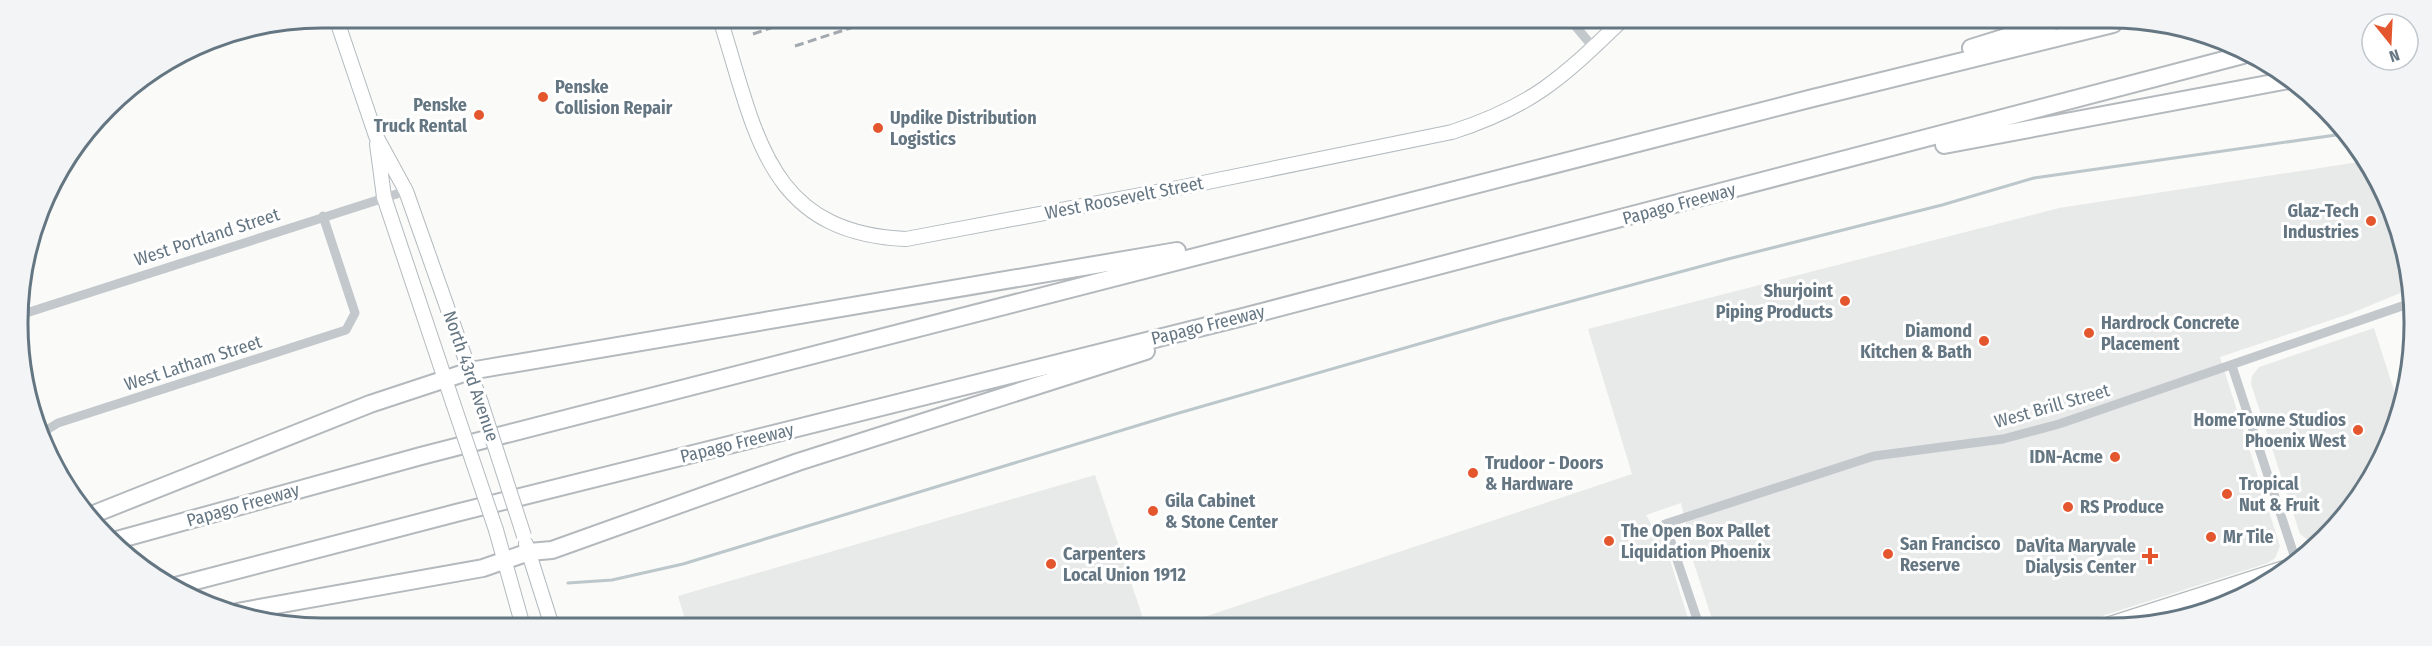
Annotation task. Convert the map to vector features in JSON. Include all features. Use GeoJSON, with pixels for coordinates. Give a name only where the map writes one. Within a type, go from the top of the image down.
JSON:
{"type":"FeatureCollection","features":[{"type":"Feature","properties":{"kind":"highway"},"geometry":{"type":"LineString","coordinates":[[1809,99],[2035,28]]}},
{"type":"Feature","properties":{"kind":"highway","name":"Papago Freeway"},"geometry":{"type":"LineString","coordinates":[[123,538],[421,456],[1272,236],[2098,28]]}},
{"type":"Feature","properties":{"kind":"highway","name":"Papago Freeway"},"geometry":{"type":"LineString","coordinates":[[186,583],[410,524],[1243,317],[2235,57]]}},
{"type":"Feature","properties":{"kind":"highway"},"geometry":{"type":"LineString","coordinates":[[1828,165],[2278,82]]}},
{"type":"Feature","properties":{"kind":"highway"},"geometry":{"type":"LineString","coordinates":[[98,512],[370,404],[470,371],[1272,236]]}},
{"type":"Feature","properties":{"kind":"highway"},"geometry":{"type":"LineString","coordinates":[[254,609],[483,568],[502,552],[526,544],[552,550],[798,462],[1088,371],[1243,317]]}},
{"type":"Feature","properties":{"kind":"main road","name":"North 43rd Avenue"},"geometry":{"type":"LineString","coordinates":[[339,28],[376,136],[406,192],[470,371],[549,618]]}},
{"type":"Feature","properties":{"kind":"main road","name":"West Roosevelt Street"},"geometry":{"type":"LineString","coordinates":[[723,28],[758,136],[782,184],[832,225],[869,235],[906,239],[1452,132],[1494,119],[1558,81],[1614,28]]}},
{"type":"Feature","properties":{"kind":"main road","name":"North 43rd Avenue"},"geometry":{"type":"LineString","coordinates":[[376,136],[384,197],[502,552],[521,618]]}},
{"type":"Feature","properties":{"kind":"main road"},"geometry":{"type":"LineString","coordinates":[[2137,616],[2257,577]]}},
{"type":"Feature","properties":{"kind":"street"},"geometry":{"type":"LineString","coordinates":[[1577,28],[1593,47]]}},
{"type":"Feature","properties":{"kind":"street","name":"West Portland Street"},"geometry":{"type":"LineString","coordinates":[[29,312],[323,216],[406,192]]}},
{"type":"Feature","properties":{"kind":"street","name":"West Latham Street"},"geometry":{"type":"LineString","coordinates":[[49,430],[58,423],[342,332],[350,324],[355,313],[323,216]]}},
{"type":"Feature","properties":{"kind":"street","name":"West Brill Street"},"geometry":{"type":"LineString","coordinates":[[1697,618],[1665,524],[1874,456],[2009,438],[2232,366],[2403,306]]}},
{"type":"Feature","properties":{"kind":"street"},"geometry":{"type":"LineString","coordinates":[[2232,366],[2293,552]]}},
{"type":"Feature","properties":{"kind":"shaded area"},"geometry":{"type":"Polygon","coordinates":[[[2356,162],[2373,193],[2388,228],[2398,266],[2402,293],[2349,314],[2220,357],[2280,546],[2275,558],[2268,563],[2096,618],[1712,618],[1686,539],[1688,533],[1681,503],[1646,515],[1667,550],[1688,618],[1201,618],[1632,474],[1588,329],[2059,208],[2356,162]]]}},
{"type":"Feature","properties":{"kind":"shaded area"},"geometry":{"type":"Polygon","coordinates":[[[2374,328],[2395,393],[2381,436],[2354,487],[2330,517],[2307,540],[2300,534],[2251,384],[2252,376],[2259,367],[2374,328]]]}},
{"type":"Feature","properties":{"kind":"shaded area"},"geometry":{"type":"Polygon","coordinates":[[[1095,475],[1143,618],[685,618],[678,596],[1095,475]]]}},
{"type":"Feature","properties":{"kind":"waterway"},"geometry":{"type":"LineString","coordinates":[[568,583],[612,580],[683,564],[1172,415],[1502,320],[1728,259],[1942,205],[2034,178],[2335,135]]}},
{"type":"Feature","properties":{"kind":"railway"},"geometry":{"type":"LineString","coordinates":[[753,34],[771,28]]}},
{"type":"Feature","properties":{"kind":"railway"},"geometry":{"type":"LineString","coordinates":[[795,46],[850,28]]}},
{"type":"Feature","properties":{"kind":"place","name":"Penske Collision Repair"},"geometry":{"type":"Point","coordinates":[543,97]}},
{"type":"Feature","properties":{"kind":"place","name":"Penske Truck Rental"},"geometry":{"type":"Point","coordinates":[479,115]}},
{"type":"Feature","properties":{"kind":"place","name":"Updike Distribution Logistics"},"geometry":{"type":"Point","coordinates":[878,128]}},
{"type":"Feature","properties":{"kind":"place","name":"Glaz-Tech Industries"},"geometry":{"type":"Point","coordinates":[2371,221]}},
{"type":"Feature","properties":{"kind":"place","name":"Shurjoint Piping Products"},"geometry":{"type":"Point","coordinates":[1845,301]}},
{"type":"Feature","properties":{"kind":"place","name":"Hardrock Concrete Placement"},"geometry":{"type":"Point","coordinates":[2089,333]}},
{"type":"Feature","properties":{"kind":"place","name":"Diamond Kitchen & Bath"},"geometry":{"type":"Point","coordinates":[1984,341]}},
{"type":"Feature","properties":{"kind":"place","name":"HomeTowne Studios Phoenix West"},"geometry":{"type":"Point","coordinates":[2358,430]}},
{"type":"Feature","properties":{"kind":"place","name":"IDN-Acme"},"geometry":{"type":"Point","coordinates":[2115,457]}},
{"type":"Feature","properties":{"kind":"place","name":"Trudoor - Doors & Hardware"},"geometry":{"type":"Point","coordinates":[1473,473]}},
{"type":"Feature","properties":{"kind":"place","name":"Tropical Nut & Fruit"},"geometry":{"type":"Point","coordinates":[2227,494]}},
{"type":"Feature","properties":{"kind":"place","name":"RS Produce"},"geometry":{"type":"Point","coordinates":[2068,507]}},
{"type":"Feature","properties":{"kind":"place","name":"Gila Cabinet & Stone Center"},"geometry":{"type":"Point","coordinates":[1153,511]}},
{"type":"Feature","properties":{"kind":"place","name":"Mr Tile"},"geometry":{"type":"Point","coordinates":[2211,537]}},
{"type":"Feature","properties":{"kind":"place","name":"The Open Box Pallet Liquidation Phoenix"},"geometry":{"type":"Point","coordinates":[1609,541]}},
{"type":"Feature","properties":{"kind":"place","name":"San Francisco Reserve"},"geometry":{"type":"Point","coordinates":[1888,554]}},
{"type":"Feature","properties":{"kind":"place","name":"DaVita Maryvale Dialysis Center"},"geometry":{"type":"Point","coordinates":[2150,556]}},
{"type":"Feature","properties":{"kind":"place","name":"Carpenters Local Union 1912"},"geometry":{"type":"Point","coordinates":[1051,564]}}]}
